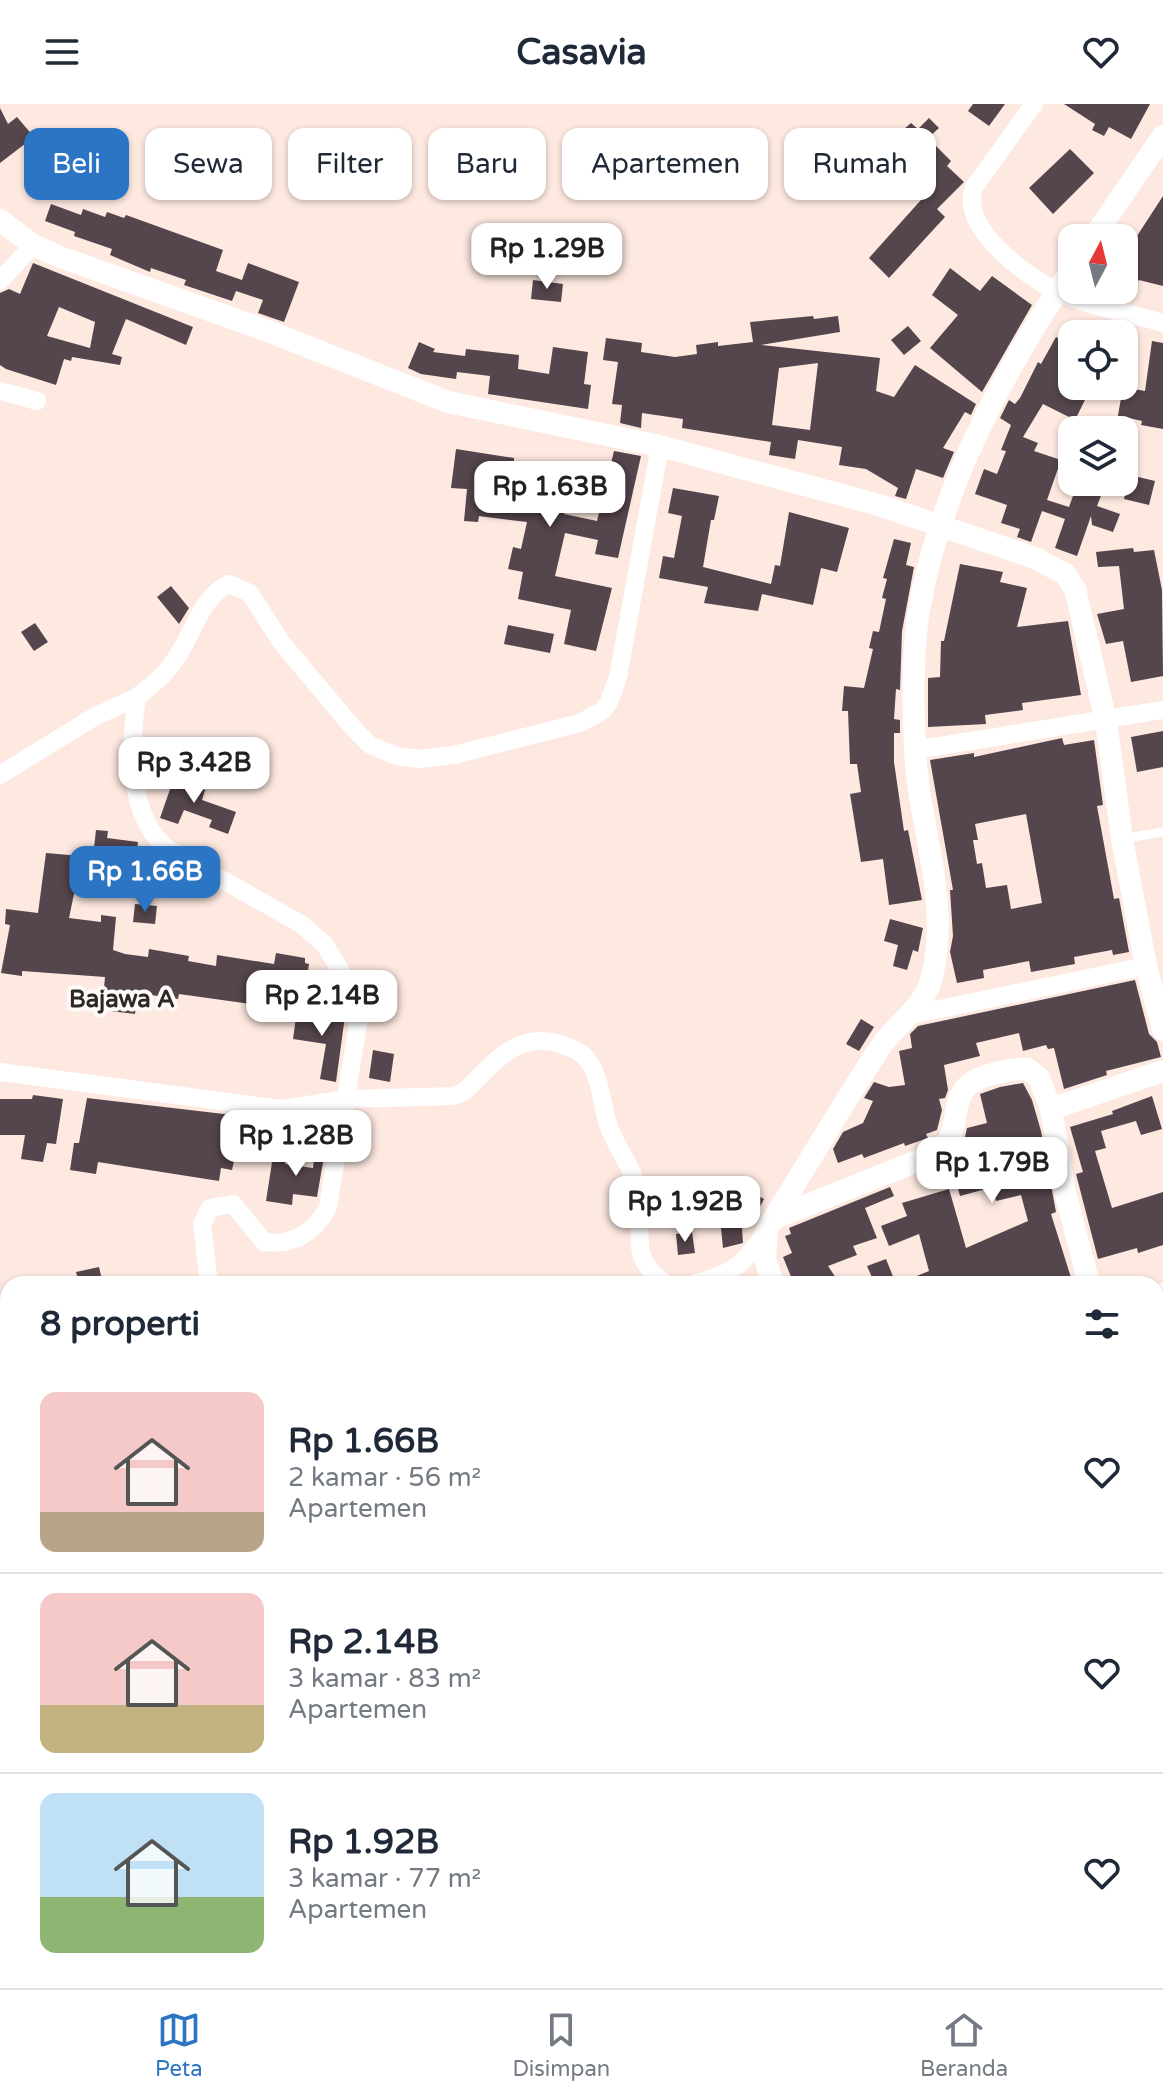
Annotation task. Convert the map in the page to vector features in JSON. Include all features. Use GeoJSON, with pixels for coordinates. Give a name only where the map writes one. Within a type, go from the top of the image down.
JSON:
{"type":"FeatureCollection","features":[{"type":"Feature","properties":{"kind":"street"},"geometry":{"type":"LineString","coordinates":[[1034,104],[983,172],[970,199],[973,216],[991,242],[1057,291],[1163,323]]}},
{"type":"Feature","properties":{"kind":"street"},"geometry":{"type":"LineString","coordinates":[[1103,224],[1163,136]]}},
{"type":"Feature","properties":{"kind":"street"},"geometry":{"type":"LineString","coordinates":[[0,220],[33,245],[104,274],[268,331],[437,399],[660,446],[879,505],[1035,558],[1065,574],[1075,589],[1106,721],[1122,839],[1146,966],[1163,1030]]}},
{"type":"Feature","properties":{"kind":"street"},"geometry":{"type":"LineString","coordinates":[[0,281],[33,245]]}},
{"type":"Feature","properties":{"kind":"street"},"geometry":{"type":"LineString","coordinates":[[716,1276],[747,1260],[878,1051],[911,1015],[931,980],[939,913],[938,891],[919,795],[915,750],[914,656],[918,616],[942,525],[982,426],[1057,291]]}},
{"type":"Feature","properties":{"kind":"street"},"geometry":{"type":"LineString","coordinates":[[0,391],[37,401]]}},
{"type":"Feature","properties":{"kind":"street"},"geometry":{"type":"LineString","coordinates":[[0,775],[40,749],[137,697],[161,679],[177,658],[209,597],[229,584],[250,593],[281,642],[370,745],[408,758],[442,757],[580,723],[602,711],[609,702],[618,677],[660,446]]}},
{"type":"Feature","properties":{"kind":"street"},"geometry":{"type":"LineString","coordinates":[[137,697],[130,745],[133,776],[155,838],[168,849],[301,924],[325,945],[352,990],[357,1006],[358,1024],[347,1099],[323,1216],[307,1233],[288,1242],[274,1243],[264,1242],[233,1204],[210,1208],[202,1224],[208,1276]]}},
{"type":"Feature","properties":{"kind":"street"},"geometry":{"type":"LineString","coordinates":[[915,750],[1163,710]]}},
{"type":"Feature","properties":{"kind":"street"},"geometry":{"type":"LineString","coordinates":[[911,1015],[1146,966]]}},
{"type":"Feature","properties":{"kind":"street"},"geometry":{"type":"LineString","coordinates":[[0,1072],[282,1109],[347,1099],[454,1096],[465,1091],[521,1043],[546,1041],[578,1050],[595,1072],[608,1125],[632,1171],[639,1196],[639,1254],[656,1276]]}},
{"type":"Feature","properties":{"kind":"street"},"geometry":{"type":"LineString","coordinates":[[771,1224],[937,1153],[950,1139],[960,1097],[968,1084],[976,1079],[1028,1069],[1039,1078],[1051,1109],[1065,1192],[1087,1276]]}},
{"type":"Feature","properties":{"kind":"street"},"geometry":{"type":"LineString","coordinates":[[1051,1109],[1163,1071]]}},
{"type":"Feature","properties":{"kind":"street"},"geometry":{"type":"LineString","coordinates":[[770,1276],[765,1259],[771,1224]]}},
{"type":"Feature","properties":{"kind":"lane"},"geometry":{"type":"LineString","coordinates":[[1122,839],[1163,832]]}},
{"type":"Feature","properties":{"kind":"building"},"geometry":{"type":"Polygon","coordinates":[[[973,104],[1005,104],[989,126],[968,111],[973,104]]]}},
{"type":"Feature","properties":{"kind":"building"},"geometry":{"type":"Polygon","coordinates":[[[1064,104],[1150,104],[1131,139],[1109,127],[1104,136],[1092,130],[1095,124],[1064,104]]]}},
{"type":"Feature","properties":{"kind":"building"},"geometry":{"type":"Polygon","coordinates":[[[0,108],[8,124],[17,117],[26,128],[24,145],[0,163],[0,108]]]}},
{"type":"Feature","properties":{"kind":"building"},"geometry":{"type":"Polygon","coordinates":[[[929,118],[939,128],[936,131],[936,128],[919,128],[929,118]]]}},
{"type":"Feature","properties":{"kind":"building"},"geometry":{"type":"Polygon","coordinates":[[[936,146],[951,161],[947,166],[964,182],[937,209],[945,217],[889,278],[869,258],[921,200],[936,200],[936,146]]]}},
{"type":"Feature","properties":{"kind":"building"},"geometry":{"type":"Polygon","coordinates":[[[1070,149],[1094,173],[1053,214],[1029,188],[1070,149]]]}},
{"type":"Feature","properties":{"kind":"building"},"geometry":{"type":"Polygon","coordinates":[[[1163,196],[1163,286],[1138,281],[1138,234],[1163,196]]]}},
{"type":"Feature","properties":{"kind":"building"},"geometry":{"type":"Polygon","coordinates":[[[51,204],[81,215],[83,209],[105,217],[107,212],[124,218],[126,215],[223,250],[216,271],[242,280],[248,263],[299,282],[284,322],[258,313],[263,300],[236,291],[232,301],[184,285],[186,280],[151,268],[150,272],[110,255],[112,249],[74,236],[75,232],[45,221],[51,204]]]}},
{"type":"Feature","properties":{"kind":"building"},"geometry":{"type":"Polygon","coordinates":[[[33,263],[193,327],[186,345],[126,319],[112,354],[122,357],[120,365],[72,357],[71,361],[64,359],[56,385],[0,365],[0,293],[9,289],[20,294],[33,263]],[[59,307],[47,336],[90,348],[95,322],[59,307]]]}},
{"type":"Feature","properties":{"kind":"building"},"geometry":{"type":"Polygon","coordinates":[[[950,268],[980,291],[992,276],[1032,305],[982,392],[930,348],[958,315],[932,295],[950,268]]]}},
{"type":"Feature","properties":{"kind":"building"},"geometry":{"type":"Polygon","coordinates":[[[533,280],[563,284],[561,302],[531,299],[533,280]]]}},
{"type":"Feature","properties":{"kind":"building"},"geometry":{"type":"Polygon","coordinates":[[[838,316],[840,332],[761,345],[880,358],[876,391],[894,397],[915,365],[976,404],[971,415],[965,412],[943,448],[954,452],[943,478],[916,469],[906,499],[895,496],[898,488],[866,469],[839,465],[842,447],[798,440],[795,459],[769,455],[771,442],[682,428],[683,419],[642,413],[641,428],[620,423],[622,405],[612,404],[618,362],[603,360],[606,338],[642,343],[641,352],[675,357],[697,354],[696,345],[753,342],[750,322],[838,316]],[[818,363],[779,368],[772,425],[810,430],[818,363]]]}},
{"type":"Feature","properties":{"kind":"building"},"geometry":{"type":"Polygon","coordinates":[[[908,326],[921,341],[904,355],[891,340],[908,326]]]}},
{"type":"Feature","properties":{"kind":"building"},"geometry":{"type":"Polygon","coordinates":[[[1058,338],[1058,400],[1085,400],[1077,416],[1067,416],[1043,404],[1023,437],[1038,443],[1034,451],[1058,459],[1058,469],[1047,500],[1069,507],[1073,496],[1101,496],[1097,506],[1120,514],[1113,532],[1092,525],[1091,516],[1077,556],[1055,548],[1065,519],[1042,511],[1031,542],[1017,537],[1020,529],[1001,523],[1007,505],[975,494],[984,469],[997,474],[1006,451],[1001,450],[1011,425],[1000,418],[1009,400],[1015,404],[1038,362],[1041,364],[1058,338]]]}},
{"type":"Feature","properties":{"kind":"building"},"geometry":{"type":"Polygon","coordinates":[[[1152,341],[1163,343],[1163,429],[1141,425],[1138,416],[1118,416],[1121,400],[1138,400],[1138,390],[1145,391],[1152,341]]]}},
{"type":"Feature","properties":{"kind":"building"},"geometry":{"type":"Polygon","coordinates":[[[419,342],[435,349],[433,352],[465,356],[466,349],[519,355],[518,369],[549,374],[553,347],[588,352],[584,384],[591,385],[588,409],[488,394],[490,376],[457,372],[456,379],[421,374],[408,368],[419,342]]]}},
{"type":"Feature","properties":{"kind":"building"},"geometry":{"type":"Polygon","coordinates":[[[456,449],[514,458],[514,463],[569,469],[564,514],[597,521],[614,451],[641,456],[618,558],[595,554],[598,540],[565,533],[555,576],[612,588],[596,651],[564,644],[571,610],[518,599],[523,572],[508,569],[513,547],[521,549],[527,522],[479,516],[478,522],[464,521],[467,489],[451,488],[456,449]]]}},
{"type":"Feature","properties":{"kind":"building"},"geometry":{"type":"Polygon","coordinates":[[[1138,477],[1155,481],[1149,505],[1124,499],[1125,496],[1138,496],[1138,477]]]}},
{"type":"Feature","properties":{"kind":"building"},"geometry":{"type":"Polygon","coordinates":[[[673,488],[719,496],[714,520],[711,520],[703,567],[771,584],[775,565],[780,566],[789,512],[849,528],[837,572],[821,568],[813,605],[762,594],[758,611],[704,603],[708,587],[659,578],[663,556],[674,558],[682,516],[668,513],[673,488]]]}},
{"type":"Feature","properties":{"kind":"building"},"geometry":{"type":"Polygon","coordinates":[[[894,539],[911,543],[906,565],[914,567],[902,631],[900,690],[896,689],[894,719],[900,720],[900,733],[894,733],[894,762],[904,831],[908,830],[922,900],[889,905],[883,859],[861,862],[850,794],[861,792],[857,764],[850,764],[848,711],[842,711],[844,686],[864,688],[873,649],[869,648],[873,631],[879,632],[886,599],[882,598],[887,579],[883,578],[894,539]]]}},
{"type":"Feature","properties":{"kind":"building"},"geometry":{"type":"Polygon","coordinates":[[[1133,548],[1134,552],[1154,550],[1162,590],[1163,676],[1131,682],[1123,641],[1106,644],[1097,614],[1124,609],[1119,566],[1098,567],[1096,552],[1133,548]]]}},
{"type":"Feature","properties":{"kind":"building"},"geometry":{"type":"Polygon","coordinates":[[[960,564],[1003,572],[1000,582],[1027,588],[1017,627],[1068,621],[1081,695],[1022,703],[1023,710],[985,715],[986,724],[928,727],[928,678],[940,677],[941,641],[944,641],[960,564]]]}},
{"type":"Feature","properties":{"kind":"building"},"geometry":{"type":"Polygon","coordinates":[[[171,586],[189,608],[179,624],[157,597],[171,586]]]}},
{"type":"Feature","properties":{"kind":"building"},"geometry":{"type":"Polygon","coordinates":[[[35,623],[48,642],[34,651],[21,632],[35,623]]]}},
{"type":"Feature","properties":{"kind":"building"},"geometry":{"type":"Polygon","coordinates":[[[508,625],[554,634],[550,653],[504,644],[508,625]]]}},
{"type":"Feature","properties":{"kind":"building"},"geometry":{"type":"Polygon","coordinates":[[[1163,731],[1163,767],[1137,772],[1131,737],[1163,731]]]}},
{"type":"Feature","properties":{"kind":"building"},"geometry":{"type":"Polygon","coordinates":[[[1062,738],[1064,745],[1094,740],[1103,805],[1097,806],[1114,899],[1119,898],[1129,952],[1113,955],[1112,950],[1074,957],[1075,964],[1031,972],[1029,961],[983,970],[984,978],[957,983],[950,952],[953,936],[950,890],[953,890],[930,760],[974,753],[974,757],[1062,738]],[[1026,814],[975,824],[978,840],[973,840],[977,864],[982,863],[986,888],[1007,885],[1011,909],[1042,903],[1026,814]]]}},
{"type":"Feature","properties":{"kind":"building"},"geometry":{"type":"Polygon","coordinates":[[[176,772],[192,778],[190,784],[205,790],[202,800],[236,812],[228,834],[209,827],[212,820],[184,810],[178,824],[160,818],[176,772]]]}},
{"type":"Feature","properties":{"kind":"building"},"geometry":{"type":"Polygon","coordinates":[[[96,830],[108,831],[107,838],[138,842],[134,876],[79,870],[69,918],[101,922],[101,915],[116,917],[113,950],[125,954],[148,957],[149,949],[189,956],[188,961],[216,966],[217,955],[274,964],[276,953],[305,958],[305,963],[309,964],[302,1011],[179,994],[178,999],[137,993],[135,1014],[102,1010],[105,977],[22,971],[22,976],[1,973],[10,925],[5,924],[6,909],[38,913],[46,853],[93,857],[96,830]]]}},
{"type":"Feature","properties":{"kind":"building"},"geometry":{"type":"Polygon","coordinates":[[[135,904],[157,906],[155,924],[133,922],[135,904]]]}},
{"type":"Feature","properties":{"kind":"building"},"geometry":{"type":"Polygon","coordinates":[[[890,919],[923,928],[918,952],[913,950],[907,970],[893,966],[898,945],[884,941],[890,919]]]}},
{"type":"Feature","properties":{"kind":"building"},"geometry":{"type":"Polygon","coordinates":[[[1135,980],[1149,1034],[1157,1042],[1161,1057],[1106,1071],[1107,1075],[1064,1089],[1054,1048],[1048,1049],[1046,1045],[1023,1051],[1019,1033],[976,1043],[980,1056],[944,1065],[948,1090],[945,1098],[939,1099],[942,1110],[937,1130],[926,1134],[928,1138],[838,1163],[833,1149],[843,1132],[863,1123],[873,1101],[864,1098],[874,1082],[889,1087],[905,1085],[899,1051],[912,1048],[910,1034],[918,1026],[1135,980]]]}},
{"type":"Feature","properties":{"kind":"building"},"geometry":{"type":"Polygon","coordinates":[[[297,1010],[345,1016],[336,1082],[320,1079],[326,1044],[293,1039],[297,1010]]]}},
{"type":"Feature","properties":{"kind":"building"},"geometry":{"type":"Polygon","coordinates":[[[861,1019],[874,1027],[859,1051],[846,1044],[861,1019]]]}},
{"type":"Feature","properties":{"kind":"building"},"geometry":{"type":"Polygon","coordinates":[[[373,1050],[394,1054],[390,1082],[369,1078],[373,1050]]]}},
{"type":"Feature","properties":{"kind":"building"},"geometry":{"type":"Polygon","coordinates":[[[1023,1083],[1032,1100],[1056,1212],[1051,1214],[1070,1276],[917,1276],[929,1271],[919,1234],[889,1246],[881,1226],[907,1216],[902,1203],[949,1189],[966,1248],[1028,1221],[1021,1195],[996,1201],[993,1187],[960,1196],[952,1167],[971,1162],[965,1137],[967,1128],[987,1123],[980,1094],[1023,1083]]]}},
{"type":"Feature","properties":{"kind":"building"},"geometry":{"type":"Polygon","coordinates":[[[33,1095],[63,1099],[56,1144],[47,1143],[43,1162],[21,1159],[25,1135],[0,1135],[0,1099],[32,1099],[33,1095]]]}},
{"type":"Feature","properties":{"kind":"building"},"geometry":{"type":"Polygon","coordinates":[[[1152,1096],[1162,1129],[1141,1135],[1136,1121],[1101,1131],[1106,1148],[1095,1151],[1112,1208],[1163,1192],[1163,1245],[1138,1253],[1137,1248],[1098,1259],[1076,1174],[1083,1172],[1070,1127],[1113,1114],[1112,1111],[1152,1096]]]}},
{"type":"Feature","properties":{"kind":"building"},"geometry":{"type":"Polygon","coordinates":[[[87,1098],[275,1120],[271,1144],[242,1140],[238,1161],[234,1161],[232,1170],[221,1168],[219,1181],[98,1162],[96,1174],[70,1170],[74,1143],[79,1143],[87,1098]]]}},
{"type":"Feature","properties":{"kind":"building"},"geometry":{"type":"Polygon","coordinates":[[[317,1137],[327,1139],[317,1197],[293,1194],[292,1205],[266,1201],[273,1156],[286,1158],[285,1164],[313,1168],[317,1137]]]}},
{"type":"Feature","properties":{"kind":"building"},"geometry":{"type":"Polygon","coordinates":[[[890,1187],[894,1196],[865,1208],[877,1238],[853,1246],[857,1255],[828,1266],[835,1276],[791,1276],[783,1257],[792,1253],[785,1236],[791,1234],[789,1228],[890,1187]]]}},
{"type":"Feature","properties":{"kind":"building"},"geometry":{"type":"Polygon","coordinates":[[[743,1188],[764,1199],[753,1220],[741,1214],[743,1243],[723,1248],[720,1218],[726,1218],[743,1188]]]}},
{"type":"Feature","properties":{"kind":"building"},"geometry":{"type":"Polygon","coordinates":[[[692,1232],[695,1253],[678,1255],[676,1234],[692,1232]]]}},
{"type":"Feature","properties":{"kind":"building"},"geometry":{"type":"Polygon","coordinates":[[[886,1259],[893,1276],[871,1276],[867,1266],[886,1259]]]}},
{"type":"Feature","properties":{"kind":"building"},"geometry":{"type":"Polygon","coordinates":[[[99,1267],[101,1276],[77,1276],[76,1272],[99,1267]]]}},
{"type":"Feature","properties":{"kind":"district","name":"Bajawa A"},"geometry":{"type":"Point","coordinates":[122,999]}}]}
